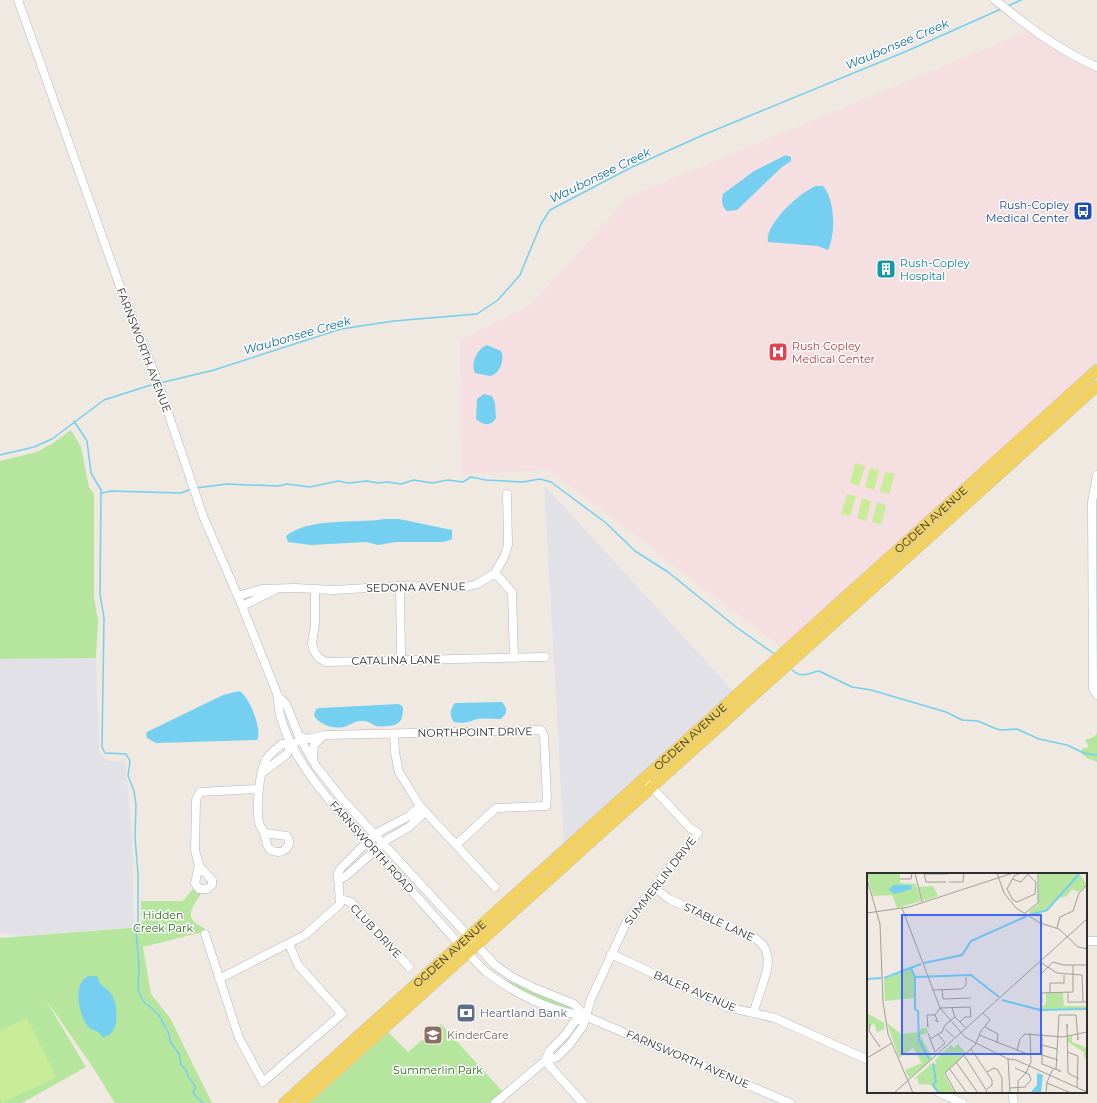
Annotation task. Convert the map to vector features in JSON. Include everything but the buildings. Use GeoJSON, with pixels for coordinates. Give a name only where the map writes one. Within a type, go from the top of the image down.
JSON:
{"type":"FeatureCollection","features":[{"type":"Feature","properties":{"kind":"main road","name":"OGDEN AVENUE"},"geometry":{"type":"LineString","coordinates":[[301,1103],[468,953],[648,783],[1096,372]]}},
{"type":"Feature","properties":{"kind":"main road","name":"OGDEN AVENUE"},"geometry":{"type":"LineString","coordinates":[[284,1103],[464,940],[806,650],[1097,386]]}},
{"type":"Feature","properties":{"kind":"street","name":"FARNSWORTH AVENUE"},"geometry":{"type":"LineString","coordinates":[[18,0],[119,284],[156,377],[203,516],[238,596],[278,696],[278,707],[291,745]]}},
{"type":"Feature","properties":{"kind":"street"},"geometry":{"type":"LineString","coordinates":[[995,0],[1056,46],[1097,67]]}},
{"type":"Feature","properties":{"kind":"street"},"geometry":{"type":"LineString","coordinates":[[1097,475],[1092,502],[1095,617],[1094,688],[1097,695]]}},
{"type":"Feature","properties":{"kind":"street"},"geometry":{"type":"LineString","coordinates":[[507,494],[508,545],[504,557],[495,573],[512,592],[514,658]]}},
{"type":"Feature","properties":{"kind":"street","name":"SEDONA AVENUE"},"geometry":{"type":"LineString","coordinates":[[238,596],[257,590],[295,588],[315,589],[400,586],[466,587],[486,580],[495,573]]}},
{"type":"Feature","properties":{"kind":"street"},"geometry":{"type":"LineString","coordinates":[[400,586],[401,660]]}},
{"type":"Feature","properties":{"kind":"street","name":"CATALINA LANE"},"geometry":{"type":"LineString","coordinates":[[315,589],[315,624],[312,642],[314,651],[319,658],[326,662],[545,657]]}},
{"type":"Feature","properties":{"kind":"street","name":"SEDONA AVENUE"},"geometry":{"type":"LineString","coordinates":[[242,606],[276,590]]}},
{"type":"Feature","properties":{"kind":"street","name":"FARNSWORTH AVENUE"},"geometry":{"type":"LineString","coordinates":[[278,696],[286,704],[300,738]]}},
{"type":"Feature","properties":{"kind":"street","name":"NORTHPOINT DRIVE"},"geometry":{"type":"LineString","coordinates":[[300,738],[309,739],[324,735],[541,730],[544,736],[547,798],[546,806],[496,808],[456,845]]}},
{"type":"Feature","properties":{"kind":"street"},"geometry":{"type":"LineString","coordinates":[[394,734],[395,753],[399,772],[423,809],[495,887]]}},
{"type":"Feature","properties":{"kind":"street"},"geometry":{"type":"LineString","coordinates":[[313,761],[314,745],[324,735]]}},
{"type":"Feature","properties":{"kind":"street"},"geometry":{"type":"LineString","coordinates":[[264,833],[259,823],[258,789],[262,772],[287,754],[291,745],[300,738]]}},
{"type":"Feature","properties":{"kind":"street","name":"FARNSWORTH ROAD"},"geometry":{"type":"LineString","coordinates":[[300,738],[313,761],[342,799],[383,843],[464,940]]}},
{"type":"Feature","properties":{"kind":"street","name":"FARNSWORTH ROAD"},"geometry":{"type":"LineString","coordinates":[[291,745],[315,783],[375,850],[464,940]]}},
{"type":"Feature","properties":{"kind":"street","name":"SUMMERLIN DRIVE"},"geometry":{"type":"LineString","coordinates":[[585,1016],[590,999],[627,921],[698,833],[690,828],[648,783]]}},
{"type":"Feature","properties":{"kind":"street"},"geometry":{"type":"LineString","coordinates":[[199,866],[195,850],[195,823],[196,800],[200,792],[258,789]]}},
{"type":"Feature","properties":{"kind":"street"},"geometry":{"type":"LineString","coordinates":[[219,979],[288,944],[317,927],[340,904],[341,899],[338,873],[341,868],[375,834],[423,809]]}},
{"type":"Feature","properties":{"kind":"street"},"geometry":{"type":"LineString","coordinates":[[338,880],[346,876],[383,843],[409,827],[423,809]]}},
{"type":"Feature","properties":{"kind":"street","name":"STABLE LANE"},"geometry":{"type":"LineString","coordinates":[[654,887],[669,899],[751,936],[762,944],[767,952],[769,964],[756,1000],[754,1013]]}},
{"type":"Feature","properties":{"kind":"street","name":"CLUB DRIVE"},"geometry":{"type":"LineString","coordinates":[[341,899],[351,902],[409,966]]}},
{"type":"Feature","properties":{"kind":"street"},"geometry":{"type":"LineString","coordinates":[[206,934],[219,979],[239,1038],[263,1082],[342,1014],[298,965],[288,944]]}},
{"type":"Feature","properties":{"kind":"street","name":"FARNSWORTH AVENUE"},"geometry":{"type":"LineString","coordinates":[[464,940],[476,945],[504,972],[534,988],[574,1004],[585,1016]]}},
{"type":"Feature","properties":{"kind":"street","name":"FARNSWORTH AVENUE"},"geometry":{"type":"LineString","coordinates":[[464,940],[468,953],[485,971],[515,991],[569,1014],[585,1016],[790,1103]]}},
{"type":"Feature","properties":{"kind":"street","name":"BALER AVENUE"},"geometry":{"type":"LineString","coordinates":[[611,954],[728,1006],[780,1020],[867,1060]]}},
{"type":"Feature","properties":{"kind":"street"},"geometry":{"type":"LineString","coordinates":[[495,1103],[545,1061],[550,1050],[574,1022],[585,1016]]}},
{"type":"Feature","properties":{"kind":"street"},"geometry":{"type":"LineString","coordinates":[[545,1061],[583,1103]]}},
{"type":"Feature","properties":{"kind":"street"},"geometry":{"type":"LineString","coordinates":[[940,1093],[962,1103]]}},
{"type":"Feature","properties":{"kind":"street"},"geometry":{"type":"LineString","coordinates":[[1012,1093],[1014,1103]]}},
{"type":"Feature","properties":{"kind":"shaded area","name":"Rush Copley Medical Center"},"geometry":{"type":"Polygon","coordinates":[[[1028,31],[1070,60],[1097,72],[1097,363],[1038,415],[1001,452],[783,649],[550,470],[462,474],[460,340],[532,304],[629,197],[1028,31]]]}},
{"type":"Feature","properties":{"kind":"shaded area"},"geometry":{"type":"Polygon","coordinates":[[[544,485],[735,693],[564,846],[556,694],[544,485]]]}},
{"type":"Feature","properties":{"kind":"shaded area"},"geometry":{"type":"Polygon","coordinates":[[[96,658],[99,753],[108,761],[125,762],[132,837],[134,927],[23,936],[0,933],[0,659],[96,658]]]}},
{"type":"Feature","properties":{"kind":"green space"},"geometry":{"type":"Polygon","coordinates":[[[71,430],[81,447],[89,487],[94,494],[94,596],[98,621],[96,658],[0,659],[0,461],[37,452],[71,430]]]}},
{"type":"Feature","properties":{"kind":"green space"},"geometry":{"type":"Polygon","coordinates":[[[855,463],[865,466],[859,486],[850,483],[855,463]]]}},
{"type":"Feature","properties":{"kind":"green space"},"geometry":{"type":"Polygon","coordinates":[[[870,468],[879,470],[874,490],[865,487],[870,468]]]}},
{"type":"Feature","properties":{"kind":"green space"},"geometry":{"type":"Polygon","coordinates":[[[885,472],[895,474],[889,494],[880,492],[885,472]]]}},
{"type":"Feature","properties":{"kind":"green space"},"geometry":{"type":"Polygon","coordinates":[[[847,494],[856,496],[850,516],[841,514],[847,494]]]}},
{"type":"Feature","properties":{"kind":"green space"},"geometry":{"type":"Polygon","coordinates":[[[862,498],[871,501],[866,521],[857,518],[862,498]]]}},
{"type":"Feature","properties":{"kind":"green space"},"geometry":{"type":"Polygon","coordinates":[[[877,502],[886,505],[881,525],[872,522],[877,502]]]}},
{"type":"Feature","properties":{"kind":"green space"},"geometry":{"type":"Polygon","coordinates":[[[939,519],[898,560],[692,744],[731,705],[939,519]]]}},
{"type":"Feature","properties":{"kind":"green space"},"geometry":{"type":"Polygon","coordinates":[[[1097,733],[1097,762],[1087,758],[1081,753],[1082,749],[1089,747],[1085,740],[1094,737],[1097,733]]]}},
{"type":"Feature","properties":{"kind":"green space","name":"Hidden Creek Park"},"geometry":{"type":"Polygon","coordinates":[[[193,889],[201,894],[192,909],[191,917],[193,921],[207,931],[143,947],[151,994],[170,1018],[212,1103],[115,1103],[92,1066],[44,997],[86,1067],[22,1103],[0,1103],[0,938],[142,927],[141,901],[183,901],[193,889]]]}},
{"type":"Feature","properties":{"kind":"green space"},"geometry":{"type":"Polygon","coordinates":[[[486,966],[503,979],[567,1004],[574,1012],[499,979],[490,972],[486,966]]]}},
{"type":"Feature","properties":{"kind":"green space"},"geometry":{"type":"Polygon","coordinates":[[[27,1018],[56,1077],[2,1103],[0,1099],[0,1031],[27,1018]]]}},
{"type":"Feature","properties":{"kind":"green space","name":"Summerlin Park"},"geometry":{"type":"Polygon","coordinates":[[[441,1024],[503,1092],[491,1103],[307,1103],[387,1031],[408,1052],[441,1024]]]}},
{"type":"Feature","properties":{"kind":"water"},"geometry":{"type":"Polygon","coordinates":[[[786,155],[791,157],[791,161],[782,167],[737,210],[727,211],[724,208],[722,204],[723,194],[754,171],[786,155]]]}},
{"type":"Feature","properties":{"kind":"water"},"geometry":{"type":"Polygon","coordinates":[[[816,186],[823,186],[827,192],[832,208],[833,226],[831,243],[828,250],[818,246],[768,242],[768,235],[777,218],[793,201],[809,189],[816,186]]]}},
{"type":"Feature","properties":{"kind":"water"},"geometry":{"type":"Polygon","coordinates":[[[487,345],[501,351],[502,355],[502,362],[499,370],[494,375],[490,376],[475,373],[474,369],[474,361],[476,356],[481,349],[487,345]]]}},
{"type":"Feature","properties":{"kind":"water"},"geometry":{"type":"Polygon","coordinates":[[[484,394],[492,396],[495,403],[496,418],[489,424],[481,423],[476,419],[477,399],[484,394]]]}},
{"type":"Feature","properties":{"kind":"water"},"geometry":{"type":"Polygon","coordinates":[[[399,519],[452,530],[452,539],[444,542],[396,542],[378,545],[366,542],[311,545],[288,542],[286,536],[307,526],[333,522],[399,519]]]}},
{"type":"Feature","properties":{"kind":"water"},"geometry":{"type":"Polygon","coordinates":[[[239,691],[247,699],[257,722],[257,740],[156,743],[147,738],[146,733],[149,731],[223,695],[239,691]]]}},
{"type":"Feature","properties":{"kind":"water"},"geometry":{"type":"Polygon","coordinates":[[[502,702],[506,708],[506,713],[501,719],[477,719],[460,723],[454,722],[451,717],[451,710],[455,703],[502,702]]]}},
{"type":"Feature","properties":{"kind":"water"},"geometry":{"type":"Polygon","coordinates":[[[399,704],[403,707],[402,718],[398,723],[388,726],[376,726],[362,721],[338,728],[320,722],[314,715],[316,709],[320,708],[399,704]]]}},
{"type":"Feature","properties":{"kind":"water"},"geometry":{"type":"Polygon","coordinates":[[[89,976],[97,976],[101,985],[112,995],[116,1006],[117,1012],[113,1031],[109,1035],[103,1037],[98,1032],[89,1028],[85,1023],[78,1000],[80,985],[83,980],[89,976]]]}},
{"type":"Feature","properties":{"kind":"waterway","name":"Waubonsee Creek"},"geometry":{"type":"LineString","coordinates":[[1008,6],[1021,0]]}},
{"type":"Feature","properties":{"kind":"waterway","name":"Waubonsee Creek"},"geometry":{"type":"LineString","coordinates":[[160,383],[214,370],[341,329],[394,321],[477,314],[498,300],[520,275],[541,224],[550,210],[632,167],[703,135],[907,51],[1001,9]]}},
{"type":"Feature","properties":{"kind":"waterway","name":"Waubonsee Creek"},"geometry":{"type":"LineString","coordinates":[[0,455],[34,447],[52,439],[104,400],[154,384]]}},
{"type":"Feature","properties":{"kind":"waterway"},"geometry":{"type":"LineString","coordinates":[[74,421],[87,441],[91,473],[101,490],[100,594],[104,618],[102,747],[105,753],[126,754],[130,761],[128,776],[134,791],[136,805],[135,837],[138,874],[138,922],[136,932],[139,964],[138,989],[143,1001],[158,1014],[168,1032],[171,1043],[179,1054],[181,1065],[186,1070],[189,1078],[194,1084],[195,1088],[193,1093],[203,1103]]}},
{"type":"Feature","properties":{"kind":"waterway"},"geometry":{"type":"LineString","coordinates":[[196,488],[227,484],[278,486],[287,484],[310,487],[338,481],[348,483],[367,481],[401,484],[414,480],[432,483],[448,480],[463,482],[471,477],[486,480],[523,482],[540,479],[551,482],[606,523],[635,551],[668,572],[736,627],[773,653]]}},
{"type":"Feature","properties":{"kind":"waterway"},"geometry":{"type":"LineString","coordinates":[[102,493],[111,491],[181,493],[191,489]]}},
{"type":"Feature","properties":{"kind":"waterway"},"geometry":{"type":"LineString","coordinates":[[792,670],[802,675],[819,671],[852,687],[871,690],[946,712],[962,720],[978,721],[1001,730],[1017,729],[1039,739],[1067,745],[1084,753],[1097,755]]}},
{"type":"Feature","properties":{"kind":"place","name":"Rush-Copley Medical Center"},"geometry":{"type":"Point","coordinates":[1083,211]}},
{"type":"Feature","properties":{"kind":"place","name":"Rush-Copley Hospital"},"geometry":{"type":"Point","coordinates":[886,269]}},
{"type":"Feature","properties":{"kind":"place","name":"Rush Copley Medical Center"},"geometry":{"type":"Point","coordinates":[778,352]}},
{"type":"Feature","properties":{"kind":"place","name":"Heartland Bank"},"geometry":{"type":"Point","coordinates":[466,1013]}},
{"type":"Feature","properties":{"kind":"place","name":"KinderCare"},"geometry":{"type":"Point","coordinates":[433,1035]}}]}
